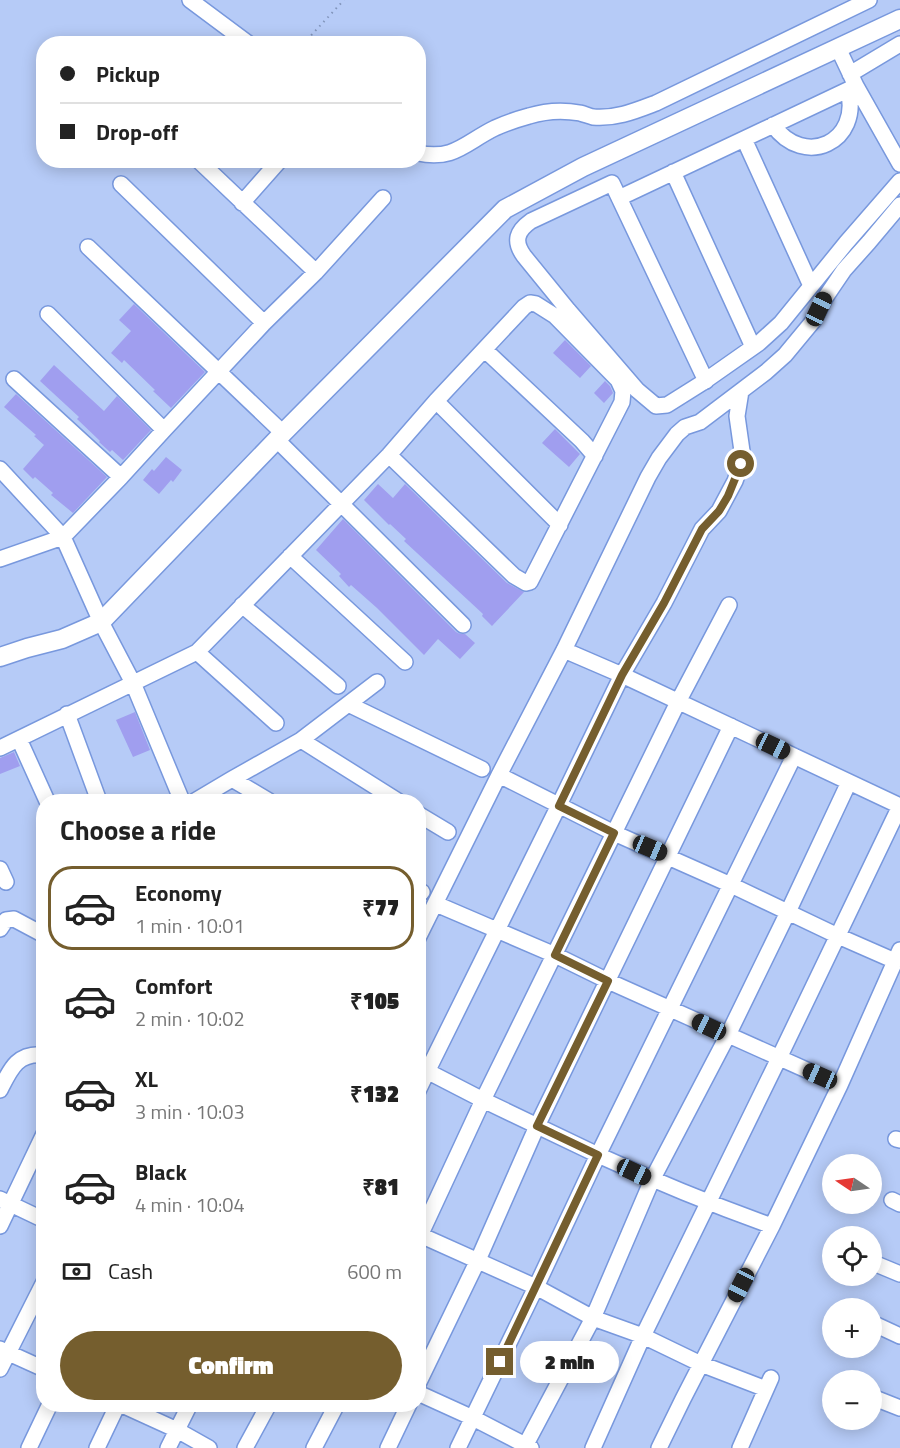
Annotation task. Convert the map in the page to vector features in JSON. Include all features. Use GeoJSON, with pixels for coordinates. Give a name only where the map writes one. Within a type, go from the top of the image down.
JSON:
{"type":"FeatureCollection","features":[{"type":"Feature","properties":{"kind":"main road"},"geometry":{"type":"LineString","coordinates":[[0,657],[62,639],[100,622],[505,209],[583,167],[900,19]]}},
{"type":"Feature","properties":{"kind":"street"},"geometry":{"type":"LineString","coordinates":[[190,0],[238,36]]}},
{"type":"Feature","properties":{"kind":"street"},"geometry":{"type":"LineString","coordinates":[[426,154],[442,155],[458,150],[494,129],[538,113],[579,113],[592,117],[628,114],[656,104],[869,0]]}},
{"type":"Feature","properties":{"kind":"street"},"geometry":{"type":"LineString","coordinates":[[619,198],[773,125],[852,84],[900,44]]}},
{"type":"Feature","properties":{"kind":"street"},"geometry":{"type":"LineString","coordinates":[[838,48],[852,84],[900,164]]}},
{"type":"Feature","properties":{"kind":"street"},"geometry":{"type":"LineString","coordinates":[[773,125],[780,135],[799,146],[822,146],[832,141],[841,133],[851,113],[852,84]]}},
{"type":"Feature","properties":{"kind":"street"},"geometry":{"type":"LineString","coordinates":[[744,139],[812,286]]}},
{"type":"Feature","properties":{"kind":"street"},"geometry":{"type":"LineString","coordinates":[[206,168],[316,272]]}},
{"type":"Feature","properties":{"kind":"street"},"geometry":{"type":"LineString","coordinates":[[242,203],[273,168]]}},
{"type":"Feature","properties":{"kind":"street"},"geometry":{"type":"LineString","coordinates":[[673,172],[753,347]]}},
{"type":"Feature","properties":{"kind":"street"},"geometry":{"type":"LineString","coordinates":[[706,381],[612,183],[523,226],[518,237],[519,249],[568,310],[637,390],[656,406],[667,405],[706,381],[753,347],[781,323],[900,181]]}},
{"type":"Feature","properties":{"kind":"street"},"geometry":{"type":"LineString","coordinates":[[121,184],[264,323]]}},
{"type":"Feature","properties":{"kind":"street"},"geometry":{"type":"LineString","coordinates":[[0,559],[63,537],[384,198]]}},
{"type":"Feature","properties":{"kind":"street"},"geometry":{"type":"LineString","coordinates":[[426,923],[564,650],[648,477],[672,439],[685,427],[700,422],[785,355],[814,320],[840,276],[900,205]]}},
{"type":"Feature","properties":{"kind":"street"},"geometry":{"type":"LineString","coordinates":[[88,247],[219,370],[342,503],[463,625]]}},
{"type":"Feature","properties":{"kind":"street"},"geometry":{"type":"LineString","coordinates":[[0,748],[197,652],[389,455],[436,401],[530,303],[543,307],[555,316],[618,380],[623,391],[622,402],[530,582],[526,583],[514,576],[389,455]]}},
{"type":"Feature","properties":{"kind":"street"},"geometry":{"type":"LineString","coordinates":[[48,314],[164,430]]}},
{"type":"Feature","properties":{"kind":"street"},"geometry":{"type":"LineString","coordinates":[[485,350],[595,456]]}},
{"type":"Feature","properties":{"kind":"street"},"geometry":{"type":"LineString","coordinates":[[14,379],[121,477]]}},
{"type":"Feature","properties":{"kind":"street"},"geometry":{"type":"LineString","coordinates":[[426,1064],[497,931],[622,675],[664,603],[702,529],[719,511],[735,481],[741,464],[742,451],[737,416],[741,391]]}},
{"type":"Feature","properties":{"kind":"street"},"geometry":{"type":"LineString","coordinates":[[436,401],[560,525]]}},
{"type":"Feature","properties":{"kind":"street"},"geometry":{"type":"LineString","coordinates":[[0,469],[63,537],[100,622],[133,683],[179,794]]}},
{"type":"Feature","properties":{"kind":"street"},"geometry":{"type":"LineString","coordinates":[[290,556],[405,662]]}},
{"type":"Feature","properties":{"kind":"street"},"geometry":{"type":"LineString","coordinates":[[242,605],[338,686]]}},
{"type":"Feature","properties":{"kind":"street"},"geometry":{"type":"LineString","coordinates":[[426,1221],[678,702],[729,605]]}},
{"type":"Feature","properties":{"kind":"street"},"geometry":{"type":"LineString","coordinates":[[564,650],[900,806],[642,1335],[593,1448]]}},
{"type":"Feature","properties":{"kind":"street"},"geometry":{"type":"LineString","coordinates":[[197,652],[276,723]]}},
{"type":"Feature","properties":{"kind":"street"},"geometry":{"type":"LineString","coordinates":[[207,794],[301,740],[377,682]]}},
{"type":"Feature","properties":{"kind":"street"},"geometry":{"type":"LineString","coordinates":[[348,704],[483,769]]}},
{"type":"Feature","properties":{"kind":"street"},"geometry":{"type":"LineString","coordinates":[[67,714],[96,794]]}},
{"type":"Feature","properties":{"kind":"street"},"geometry":{"type":"LineString","coordinates":[[426,1367],[478,1260],[537,1126],[731,726]]}},
{"type":"Feature","properties":{"kind":"street"},"geometry":{"type":"LineString","coordinates":[[19,739],[44,794]]}},
{"type":"Feature","properties":{"kind":"street"},"geometry":{"type":"LineString","coordinates":[[301,740],[387,794]]}},
{"type":"Feature","properties":{"kind":"street"},"geometry":{"type":"LineString","coordinates":[[458,1448],[598,1155],[794,756]]}},
{"type":"Feature","properties":{"kind":"street"},"geometry":{"type":"LineString","coordinates":[[499,775],[614,833],[669,856],[838,936],[897,956],[840,1085],[772,1226],[659,1448]]}},
{"type":"Feature","properties":{"kind":"street"},"geometry":{"type":"LineString","coordinates":[[232,779],[257,794]]}},
{"type":"Feature","properties":{"kind":"street"},"geometry":{"type":"LineString","coordinates":[[426,1397],[473,1418],[527,1447],[593,1318],[652,1180],[728,1035],[849,782]]}},
{"type":"Feature","properties":{"kind":"street"},"geometry":{"type":"LineString","coordinates":[[426,819],[448,832]]}},
{"type":"Feature","properties":{"kind":"street"},"geometry":{"type":"LineString","coordinates":[[436,904],[555,955],[840,1085]]}},
{"type":"Feature","properties":{"kind":"street"},"geometry":{"type":"LineString","coordinates":[[0,929],[6,920],[14,919],[36,931]]}},
{"type":"Feature","properties":{"kind":"street"},"geometry":{"type":"LineString","coordinates":[[0,1090],[14,1064],[36,1054]]}},
{"type":"Feature","properties":{"kind":"street"},"geometry":{"type":"LineString","coordinates":[[426,1072],[652,1180],[772,1226]]}},
{"type":"Feature","properties":{"kind":"street"},"geometry":{"type":"LineString","coordinates":[[0,1226],[5,1202],[36,1148]]}},
{"type":"Feature","properties":{"kind":"street"},"geometry":{"type":"LineString","coordinates":[[5,1202],[36,1216]]}},
{"type":"Feature","properties":{"kind":"street"},"geometry":{"type":"LineString","coordinates":[[426,1239],[536,1287],[593,1318],[642,1335],[701,1364],[769,1384],[740,1448]]}},
{"type":"Feature","properties":{"kind":"street"},"geometry":{"type":"LineString","coordinates":[[882,1266],[900,1274]]}},
{"type":"Feature","properties":{"kind":"street"},"geometry":{"type":"LineString","coordinates":[[0,1369],[4,1350],[36,1296]]}},
{"type":"Feature","properties":{"kind":"street"},"geometry":{"type":"LineString","coordinates":[[882,1328],[900,1336]]}},
{"type":"Feature","properties":{"kind":"street"},"geometry":{"type":"LineString","coordinates":[[4,1350],[36,1365]]}},
{"type":"Feature","properties":{"kind":"street"},"geometry":{"type":"LineString","coordinates":[[882,1401],[900,1408]]}},
{"type":"Feature","properties":{"kind":"street"},"geometry":{"type":"LineString","coordinates":[[29,1448],[46,1412]]}},
{"type":"Feature","properties":{"kind":"street"},"geometry":{"type":"LineString","coordinates":[[97,1448],[115,1412]]}},
{"type":"Feature","properties":{"kind":"street"},"geometry":{"type":"LineString","coordinates":[[137,1412],[177,1430],[209,1448]]}},
{"type":"Feature","properties":{"kind":"street"},"geometry":{"type":"LineString","coordinates":[[168,1448],[186,1412]]}},
{"type":"Feature","properties":{"kind":"street"},"geometry":{"type":"LineString","coordinates":[[245,1448],[265,1412]]}},
{"type":"Feature","properties":{"kind":"street"},"geometry":{"type":"LineString","coordinates":[[314,1448],[333,1412]]}},
{"type":"Feature","properties":{"kind":"street"},"geometry":{"type":"LineString","coordinates":[[388,1448],[405,1412]]}},
{"type":"Feature","properties":{"kind":"path"},"geometry":{"type":"LineString","coordinates":[[310,36],[344,0]]}},
{"type":"Feature","properties":{"kind":"building"},"geometry":{"type":"Polygon","coordinates":[[[134,304],[205,372],[171,408],[124,360],[122,363],[111,353],[131,331],[119,320],[134,304]]]}},
{"type":"Feature","properties":{"kind":"building"},"geometry":{"type":"Polygon","coordinates":[[[565,340],[591,366],[580,378],[553,353],[565,340]]]}},
{"type":"Feature","properties":{"kind":"building"},"geometry":{"type":"Polygon","coordinates":[[[54,365],[104,411],[117,396],[151,430],[123,460],[99,442],[77,419],[79,417],[40,381],[54,365]]]}},
{"type":"Feature","properties":{"kind":"building"},"geometry":{"type":"Polygon","coordinates":[[[605,381],[613,393],[604,403],[594,393],[605,381]]]}},
{"type":"Feature","properties":{"kind":"building"},"geometry":{"type":"Polygon","coordinates":[[[16,394],[107,477],[73,513],[51,495],[53,493],[35,477],[33,479],[23,469],[44,445],[4,407],[16,394]]]}},
{"type":"Feature","properties":{"kind":"building"},"geometry":{"type":"Polygon","coordinates":[[[555,429],[580,454],[569,467],[542,443],[555,429]]]}},
{"type":"Feature","properties":{"kind":"building"},"geometry":{"type":"Polygon","coordinates":[[[166,457],[182,470],[173,482],[171,480],[159,494],[143,480],[166,457]]]}},
{"type":"Feature","properties":{"kind":"building"},"geometry":{"type":"Polygon","coordinates":[[[378,484],[393,498],[405,484],[507,583],[524,592],[492,626],[482,616],[483,614],[404,541],[406,539],[364,500],[378,484]]]}},
{"type":"Feature","properties":{"kind":"building"},"geometry":{"type":"Polygon","coordinates":[[[343,519],[456,632],[465,634],[475,643],[460,659],[438,639],[424,655],[377,608],[351,585],[349,587],[339,576],[341,574],[316,550],[343,519]]]}},
{"type":"Feature","properties":{"kind":"building"},"geometry":{"type":"Polygon","coordinates":[[[135,712],[150,750],[133,757],[116,720],[135,712]]]}},
{"type":"Feature","properties":{"kind":"building"},"geometry":{"type":"Polygon","coordinates":[[[14,752],[20,766],[0,774],[0,758],[14,752]]]}},
{"type":"Feature","properties":{"kind":"route"},"geometry":{"type":"LineString","coordinates":[[500,1362],[598,1155],[537,1126],[608,981],[555,955],[614,833],[559,806],[622,675],[664,603],[702,529],[719,511],[728,496],[741,464]]}}]}
